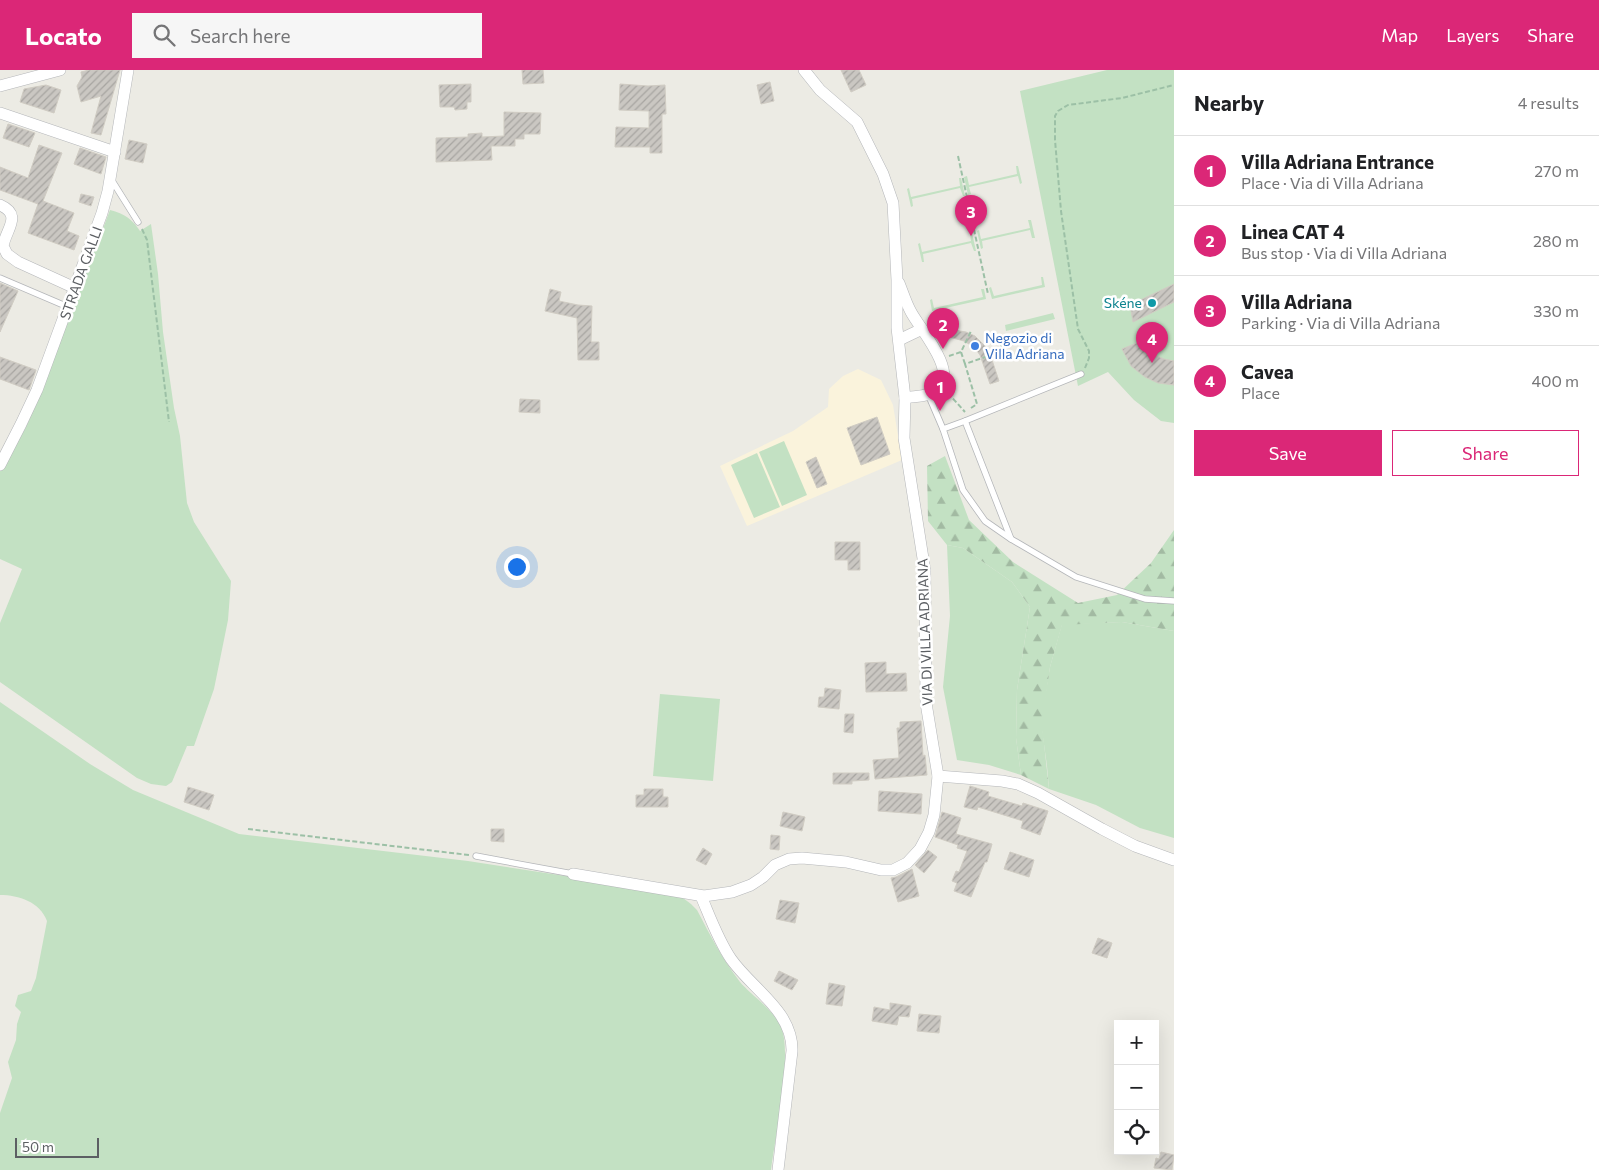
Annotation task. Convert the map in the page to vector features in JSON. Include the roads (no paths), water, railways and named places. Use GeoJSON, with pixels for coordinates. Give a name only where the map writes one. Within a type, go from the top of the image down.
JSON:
{"type":"FeatureCollection","features":[{"type":"Feature","properties":{"kind":"street"},"geometry":{"type":"LineString","coordinates":[[0,86],[60,70]]}},
{"type":"Feature","properties":{"kind":"street","name":"STRADA GALLI"},"geometry":{"type":"LineString","coordinates":[[0,465],[29,408],[102,213],[115,152],[128,70]]}},
{"type":"Feature","properties":{"kind":"street","name":"VIA DI VILLA ADRIANA"},"geometry":{"type":"LineString","coordinates":[[573,874],[701,896],[732,892],[751,885],[763,877],[775,865],[789,859],[802,858],[846,862],[885,871],[900,868],[920,850],[929,832],[934,815],[938,776],[926,703],[925,571],[904,438],[905,398],[897,312],[894,212],[887,181],[857,122],[820,90],[804,70]]}},
{"type":"Feature","properties":{"kind":"street"},"geometry":{"type":"LineString","coordinates":[[0,113],[115,152]]}},
{"type":"Feature","properties":{"kind":"street"},"geometry":{"type":"LineString","coordinates":[[0,205],[7,208],[12,216],[3,246],[7,254],[22,264],[75,288]]}},
{"type":"Feature","properties":{"kind":"street","name":"VIA DI VILLA ADRIANA"},"geometry":{"type":"LineString","coordinates":[[897,280],[911,312],[933,345],[941,363],[943,378],[941,386],[928,394]]}},
{"type":"Feature","properties":{"kind":"street"},"geometry":{"type":"LineString","coordinates":[[899,340],[922,329]]}},
{"type":"Feature","properties":{"kind":"street"},"geometry":{"type":"LineString","coordinates":[[905,398],[928,394]]}},
{"type":"Feature","properties":{"kind":"street"},"geometry":{"type":"LineString","coordinates":[[938,776],[1018,784],[1038,793],[1128,843],[1174,860]]}},
{"type":"Feature","properties":{"kind":"street"},"geometry":{"type":"LineString","coordinates":[[701,896],[728,954],[779,1013],[790,1033],[792,1051],[778,1170]]}},
{"type":"Feature","properties":{"kind":"lane"},"geometry":{"type":"LineString","coordinates":[[110,179],[138,222]]}},
{"type":"Feature","properties":{"kind":"lane"},"geometry":{"type":"LineString","coordinates":[[0,278],[68,307]]}},
{"type":"Feature","properties":{"kind":"lane"},"geometry":{"type":"LineString","coordinates":[[943,429],[1081,374]]}},
{"type":"Feature","properties":{"kind":"lane"},"geometry":{"type":"LineString","coordinates":[[928,394],[943,429],[963,490],[985,521],[1076,578],[1145,600],[1174,601]]}},
{"type":"Feature","properties":{"kind":"lane"},"geometry":{"type":"LineString","coordinates":[[965,421],[1011,539]]}},
{"type":"Feature","properties":{"kind":"lane"},"geometry":{"type":"LineString","coordinates":[[476,856],[573,874]]}},
{"type":"Feature","properties":{"kind":"place","name":"Villa Adriana"},"geometry":{"type":"Point","coordinates":[971,236]}},
{"type":"Feature","properties":{"kind":"place","name":"Skéne"},"geometry":{"type":"Point","coordinates":[1152,303]}},
{"type":"Feature","properties":{"kind":"place","name":"Negozio di Villa Adriana"},"geometry":{"type":"Point","coordinates":[975,346]}},
{"type":"Feature","properties":{"kind":"place","name":"Linea CAT 4"},"geometry":{"type":"Point","coordinates":[943,349]}},
{"type":"Feature","properties":{"kind":"place","name":"Cavea"},"geometry":{"type":"Point","coordinates":[1152,363]}},
{"type":"Feature","properties":{"kind":"place","name":"Villa Adriana Entrance"},"geometry":{"type":"Point","coordinates":[940,411]}}]}
